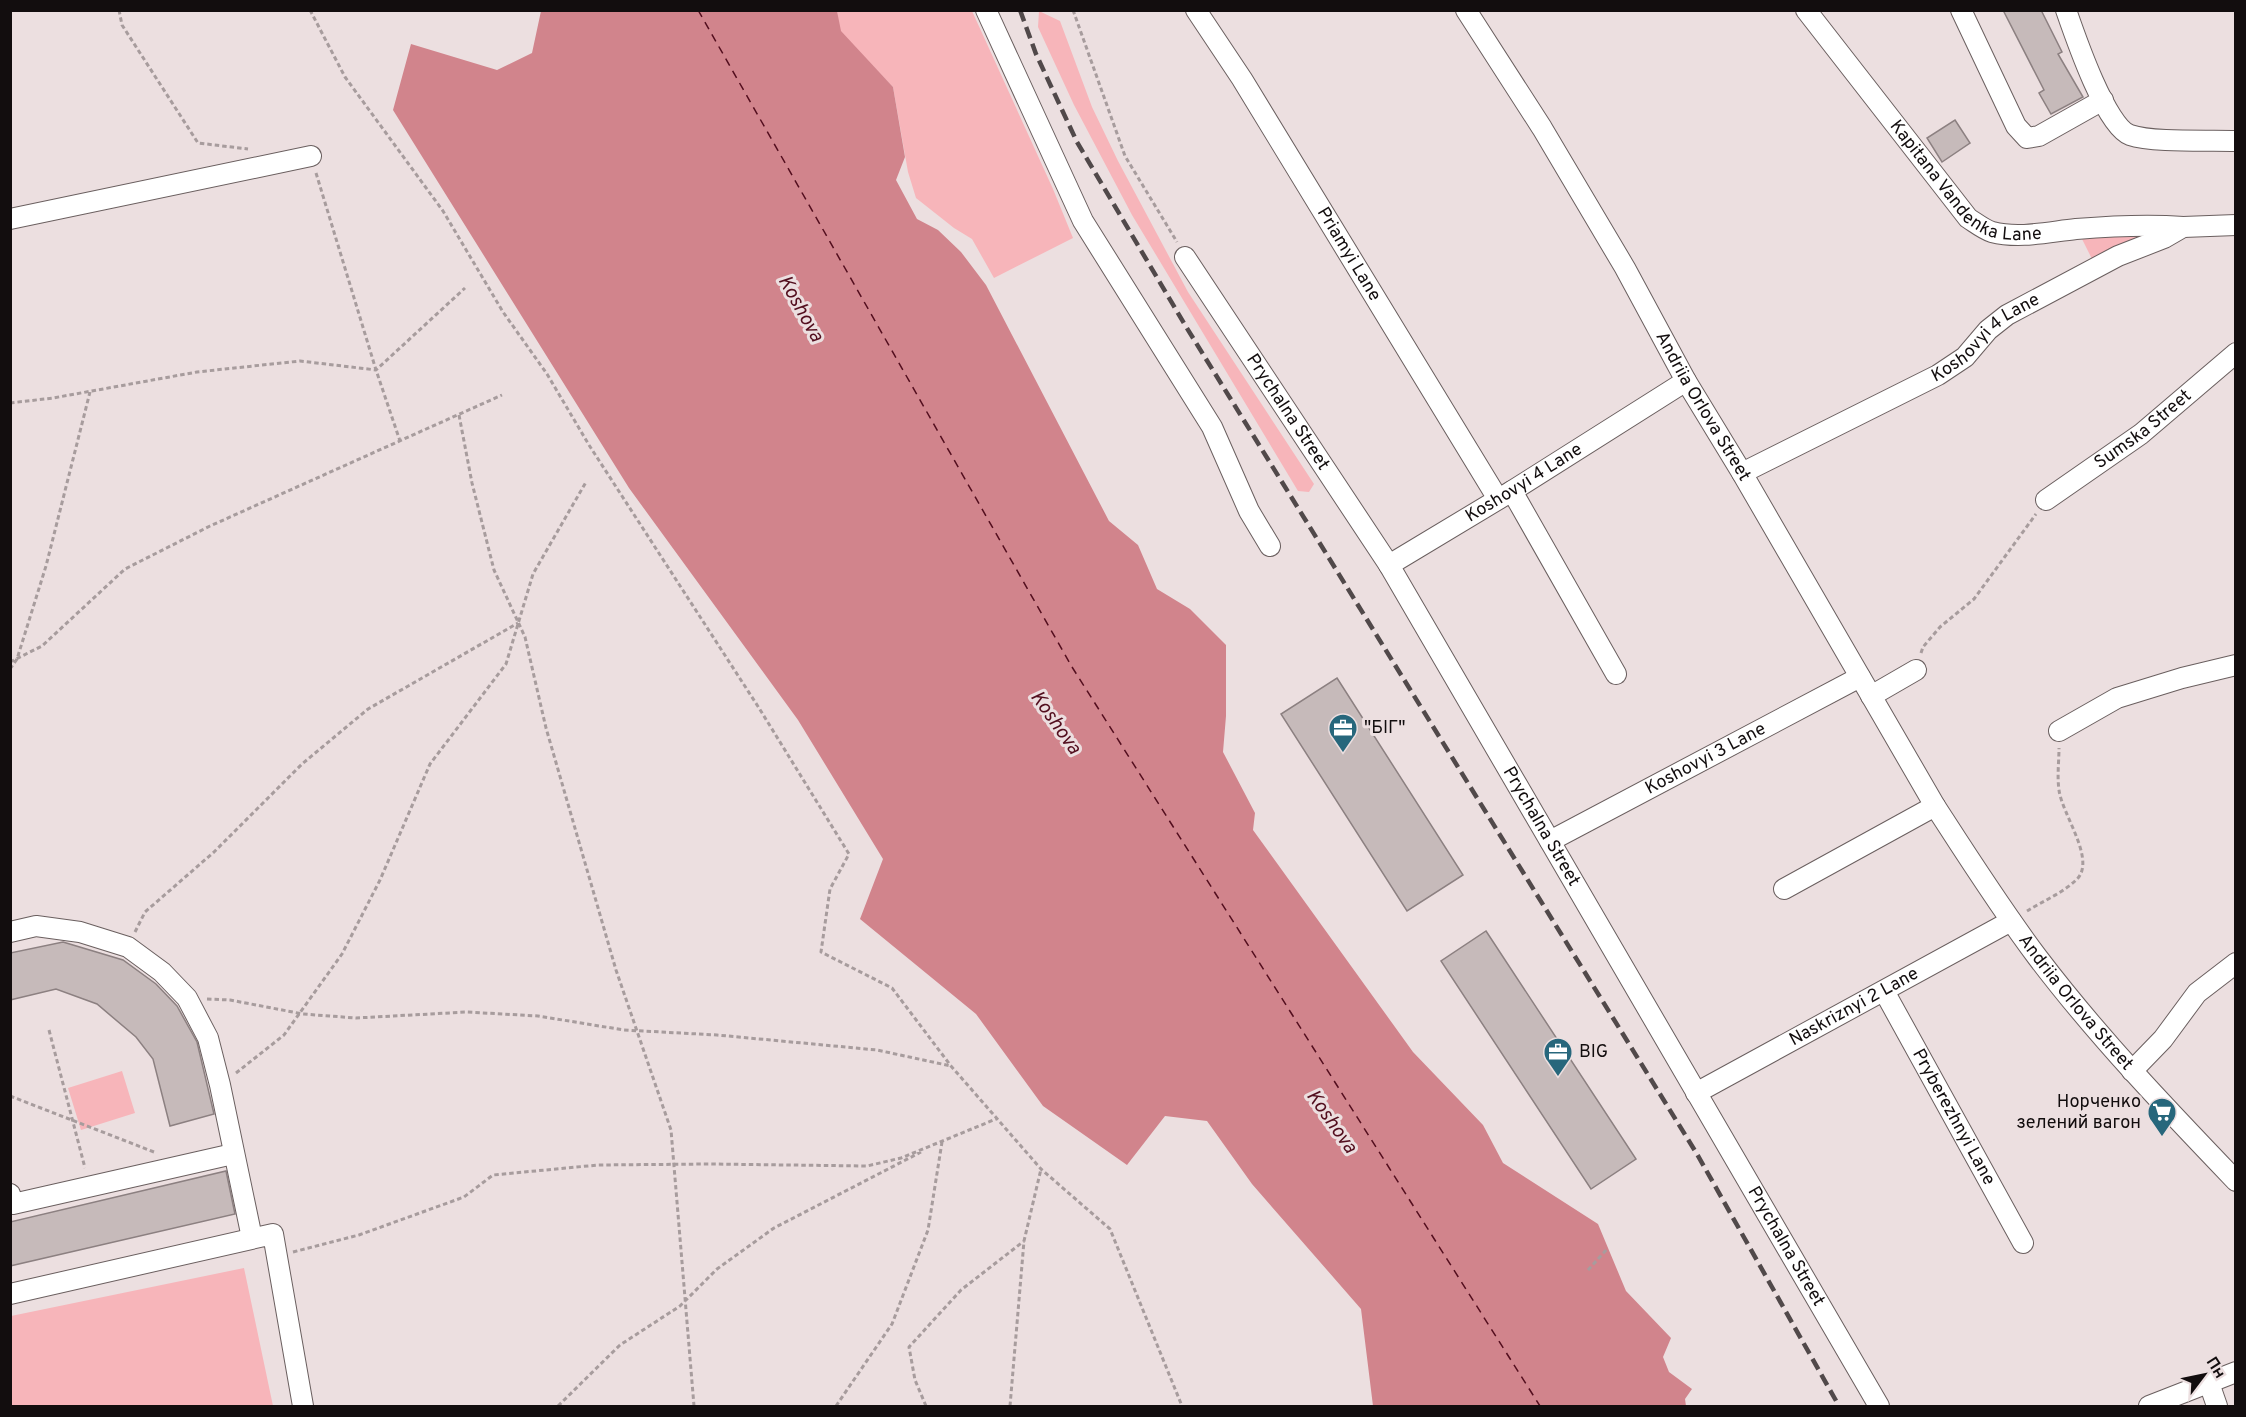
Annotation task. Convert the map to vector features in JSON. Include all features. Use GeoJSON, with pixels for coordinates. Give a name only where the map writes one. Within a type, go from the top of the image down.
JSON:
{"type":"FeatureCollection","features":[{"type":"Feature","properties":{"kind":"street"},"geometry":{"type":"LineString","coordinates":[[986,10],[1083,221],[1212,427],[1249,511],[1270,546]]}},
{"type":"Feature","properties":{"kind":"street","name":"Priamyi Lane"},"geometry":{"type":"LineString","coordinates":[[1196,10],[1242,79],[1616,674]]}},
{"type":"Feature","properties":{"kind":"street","name":"Andriia Orlova Street"},"geometry":{"type":"LineString","coordinates":[[1466,10],[1590,208],[1686,381],[1742,473],[1935,806],[2011,921],[2040,960],[2132,1071],[2235,1181]]}},
{"type":"Feature","properties":{"kind":"street","name":"Kapitana Vandenka Lane"},"geometry":{"type":"LineString","coordinates":[[1806,10],[1968,218],[1980,226],[1990,231],[2026,235],[2150,224],[2183,227]]}},
{"type":"Feature","properties":{"kind":"street"},"geometry":{"type":"LineString","coordinates":[[1960,10],[2022,134],[2028,138],[2039,136],[2103,100]]}},
{"type":"Feature","properties":{"kind":"street"},"geometry":{"type":"LineString","coordinates":[[2066,10],[2084,59],[2116,125],[2130,135],[2157,139],[2235,141]]}},
{"type":"Feature","properties":{"kind":"street"},"geometry":{"type":"LineString","coordinates":[[10,219],[311,156]]}},
{"type":"Feature","properties":{"kind":"street","name":"Koshovyi 4 Lane"},"geometry":{"type":"LineString","coordinates":[[1742,473],[1938,375],[1965,357],[1988,330],[2007,315],[2118,256],[2164,238],[2183,227],[2235,225]]}},
{"type":"Feature","properties":{"kind":"street","name":"Prychalna Street"},"geometry":{"type":"LineString","coordinates":[[1185,257],[1389,564],[1880,1407]]}},
{"type":"Feature","properties":{"kind":"street","name":"Sumska Street"},"geometry":{"type":"LineString","coordinates":[[2046,500],[2141,434],[2235,353]]}},
{"type":"Feature","properties":{"kind":"street","name":"Koshovyi 4 Lane"},"geometry":{"type":"LineString","coordinates":[[1389,564],[1505,495],[1686,381]]}},
{"type":"Feature","properties":{"kind":"street"},"geometry":{"type":"LineString","coordinates":[[2059,731],[2117,698],[2235,665]]}},
{"type":"Feature","properties":{"kind":"street"},"geometry":{"type":"LineString","coordinates":[[1870,696],[1916,670]]}},
{"type":"Feature","properties":{"kind":"street","name":"Koshovyi 3 Lane"},"geometry":{"type":"LineString","coordinates":[[1550,841],[1860,677]]}},
{"type":"Feature","properties":{"kind":"street"},"geometry":{"type":"LineString","coordinates":[[1784,889],[1935,806]]}},
{"type":"Feature","properties":{"kind":"street","name":"Naskriznyi 2 Lane"},"geometry":{"type":"LineString","coordinates":[[1696,1093],[2011,921]]}},
{"type":"Feature","properties":{"kind":"street"},"geometry":{"type":"LineString","coordinates":[[10,932],[36,926],[80,932],[128,947],[162,972],[187,998],[208,1038],[252,1238]]}},
{"type":"Feature","properties":{"kind":"street"},"geometry":{"type":"LineString","coordinates":[[2132,1071],[2163,1039],[2198,993],[2235,963]]}},
{"type":"Feature","properties":{"kind":"street","name":"Pryberezhnyi Lane"},"geometry":{"type":"LineString","coordinates":[[1884,991],[2023,1243]]}},
{"type":"Feature","properties":{"kind":"street"},"geometry":{"type":"LineString","coordinates":[[10,1194],[13,1204],[233,1154]]}},
{"type":"Feature","properties":{"kind":"street"},"geometry":{"type":"LineString","coordinates":[[10,1294],[273,1234],[303,1407]]}},
{"type":"Feature","properties":{"kind":"street"},"geometry":{"type":"LineString","coordinates":[[2149,1407],[2235,1372]]}},
{"type":"Feature","properties":{"kind":"street"},"geometry":{"type":"LineString","coordinates":[[2209,1383],[2217,1407]]}},
{"type":"Feature","properties":{"kind":"path"},"geometry":{"type":"LineString","coordinates":[[119,10],[122,25],[198,143],[255,149]]}},
{"type":"Feature","properties":{"kind":"path"},"geometry":{"type":"LineString","coordinates":[[310,10],[345,77],[443,212],[503,312],[547,374],[589,445],[759,708],[849,854],[830,889],[821,952],[891,987],[951,1066],[1041,1169],[1110,1229],[1182,1407]]}},
{"type":"Feature","properties":{"kind":"path"},"geometry":{"type":"LineString","coordinates":[[1073,10],[1125,156],[1185,257]]}},
{"type":"Feature","properties":{"kind":"path"},"geometry":{"type":"LineString","coordinates":[[311,156],[400,441]]}},
{"type":"Feature","properties":{"kind":"path"},"geometry":{"type":"LineString","coordinates":[[10,404],[197,372],[300,361],[376,370],[465,288]]}},
{"type":"Feature","properties":{"kind":"path"},"geometry":{"type":"LineString","coordinates":[[10,669],[17,659],[46,566],[90,392]]}},
{"type":"Feature","properties":{"kind":"path"},"geometry":{"type":"LineString","coordinates":[[10,662],[42,646],[125,569],[210,526],[502,395]]}},
{"type":"Feature","properties":{"kind":"path"},"geometry":{"type":"LineString","coordinates":[[459,415],[472,483],[494,570],[525,637],[546,728],[616,970],[671,1130],[694,1407]]}},
{"type":"Feature","properties":{"kind":"path"},"geometry":{"type":"LineString","coordinates":[[220,1085],[284,1035],[342,954],[380,880],[430,764],[506,664],[533,574],[586,482]]}},
{"type":"Feature","properties":{"kind":"path"},"geometry":{"type":"LineString","coordinates":[[1916,670],[1923,647],[1940,627],[1974,599],[2046,500]]}},
{"type":"Feature","properties":{"kind":"path"},"geometry":{"type":"LineString","coordinates":[[128,947],[145,912],[214,852],[302,764],[368,709],[519,622]]}},
{"type":"Feature","properties":{"kind":"path"},"geometry":{"type":"LineString","coordinates":[[2011,921],[2065,888],[2079,877],[2084,866],[2084,857],[2059,791],[2059,731]]}},
{"type":"Feature","properties":{"kind":"path"},"geometry":{"type":"LineString","coordinates":[[187,998],[230,1000],[299,1014],[356,1018],[466,1012],[538,1017],[637,1031],[717,1035],[877,1050],[951,1066]]}},
{"type":"Feature","properties":{"kind":"path"},"geometry":{"type":"LineString","coordinates":[[50,1030],[90,1186]]}},
{"type":"Feature","properties":{"kind":"path"},"geometry":{"type":"LineString","coordinates":[[10,1096],[156,1153]]}},
{"type":"Feature","properties":{"kind":"path"},"geometry":{"type":"LineString","coordinates":[[277,1256],[359,1235],[464,1197],[493,1175],[598,1165],[867,1166],[901,1158],[996,1118]]}},
{"type":"Feature","properties":{"kind":"path"},"geometry":{"type":"LineString","coordinates":[[558,1407],[620,1345],[684,1301],[717,1269],[774,1228],[942,1142]]}},
{"type":"Feature","properties":{"kind":"path"},"geometry":{"type":"LineString","coordinates":[[836,1407],[892,1324],[928,1230],[942,1142]]}},
{"type":"Feature","properties":{"kind":"path"},"geometry":{"type":"LineString","coordinates":[[1010,1407],[1024,1241],[1041,1169]]}},
{"type":"Feature","properties":{"kind":"path"},"geometry":{"type":"LineString","coordinates":[[926,1407],[915,1380],[909,1347],[961,1290],[1024,1241]]}},
{"type":"Feature","properties":{"kind":"path"},"geometry":{"type":"LineString","coordinates":[[1588,1270],[1608,1248]]}},
{"type":"Feature","properties":{"kind":"shaded area"},"geometry":{"type":"Polygon","coordinates":[[[837,11],[972,11],[1073,238],[994,278],[972,239],[916,198],[908,172],[893,87],[839,31],[837,11]]]}},
{"type":"Feature","properties":{"kind":"shaded area"},"geometry":{"type":"Polygon","coordinates":[[[1039,11],[1060,21],[1092,107],[1118,161],[1188,292],[1314,484],[1309,492],[1298,491],[1132,215],[1074,105],[1038,27],[1039,11]]]}},
{"type":"Feature","properties":{"kind":"shaded area"},"geometry":{"type":"Polygon","coordinates":[[[2156,231],[2093,261],[2079,233],[2156,231]]]}},
{"type":"Feature","properties":{"kind":"shaded area"},"geometry":{"type":"Polygon","coordinates":[[[122,1071],[135,1113],[81,1130],[68,1088],[122,1071]]]}},
{"type":"Feature","properties":{"kind":"shaded area"},"geometry":{"type":"Polygon","coordinates":[[[244,1268],[273,1406],[11,1406],[11,1316],[244,1268]]]}},
{"type":"Feature","properties":{"kind":"water","name":"Koshova"},"geometry":{"type":"Polygon","coordinates":[[[541,11],[837,11],[841,31],[893,87],[905,157],[896,180],[917,219],[938,230],[961,252],[986,285],[1109,521],[1138,545],[1157,589],[1190,609],[1226,645],[1226,716],[1223,752],[1255,813],[1253,830],[1413,1052],[1483,1125],[1503,1163],[1598,1224],[1626,1291],[1671,1338],[1663,1357],[1669,1372],[1692,1389],[1685,1399],[1686,1406],[1373,1406],[1361,1309],[1252,1184],[1207,1121],[1165,1116],[1127,1165],[1043,1106],[976,1014],[860,919],[883,859],[798,720],[629,488],[393,110],[411,44],[497,70],[532,53],[541,11]]]}},
{"type":"Feature","properties":{"kind":"building"},"geometry":{"type":"Polygon","coordinates":[[[2003,10],[2041,10],[2062,52],[2058,54],[2083,97],[2051,114],[2039,93],[2044,90],[2003,10]]]}},
{"type":"Feature","properties":{"kind":"building"},"geometry":{"type":"Polygon","coordinates":[[[1955,120],[1970,143],[1942,162],[1927,138],[1955,120]]]}},
{"type":"Feature","properties":{"kind":"building"},"geometry":{"type":"Polygon","coordinates":[[[1337,678],[1463,875],[1407,911],[1281,714],[1337,678]]]}},
{"type":"Feature","properties":{"kind":"building"},"geometry":{"type":"Polygon","coordinates":[[[1486,931],[1636,1159],[1591,1189],[1441,961],[1486,931]]]}},
{"type":"Feature","properties":{"kind":"building"},"geometry":{"type":"Polygon","coordinates":[[[63,942],[123,960],[156,984],[177,1006],[197,1042],[214,1114],[170,1126],[153,1059],[136,1037],[97,1004],[56,989],[10,1000],[10,953],[63,942]]]}},
{"type":"Feature","properties":{"kind":"building"},"geometry":{"type":"Polygon","coordinates":[[[226,1171],[235,1214],[10,1266],[10,1222],[226,1171]]]}},
{"type":"Feature","properties":{"kind":"ferry route"},"geometry":{"type":"LineString","coordinates":[[698,10],[1072,667],[1540,1406]]}},
{"type":"Feature","properties":{"kind":"railway"},"geometry":{"type":"LineString","coordinates":[[1020,10],[1036,54],[1077,142],[1185,325],[1697,1154],[1839,1406]]}},
{"type":"Feature","properties":{"kind":"place","name":"\"БІГ\""},"geometry":{"type":"Point","coordinates":[1343,754]}},
{"type":"Feature","properties":{"kind":"place","name":"BIG"},"geometry":{"type":"Point","coordinates":[1558,1078]}},
{"type":"Feature","properties":{"kind":"place","name":"Норченко зелений вагон"},"geometry":{"type":"Point","coordinates":[2162,1138]}}]}
